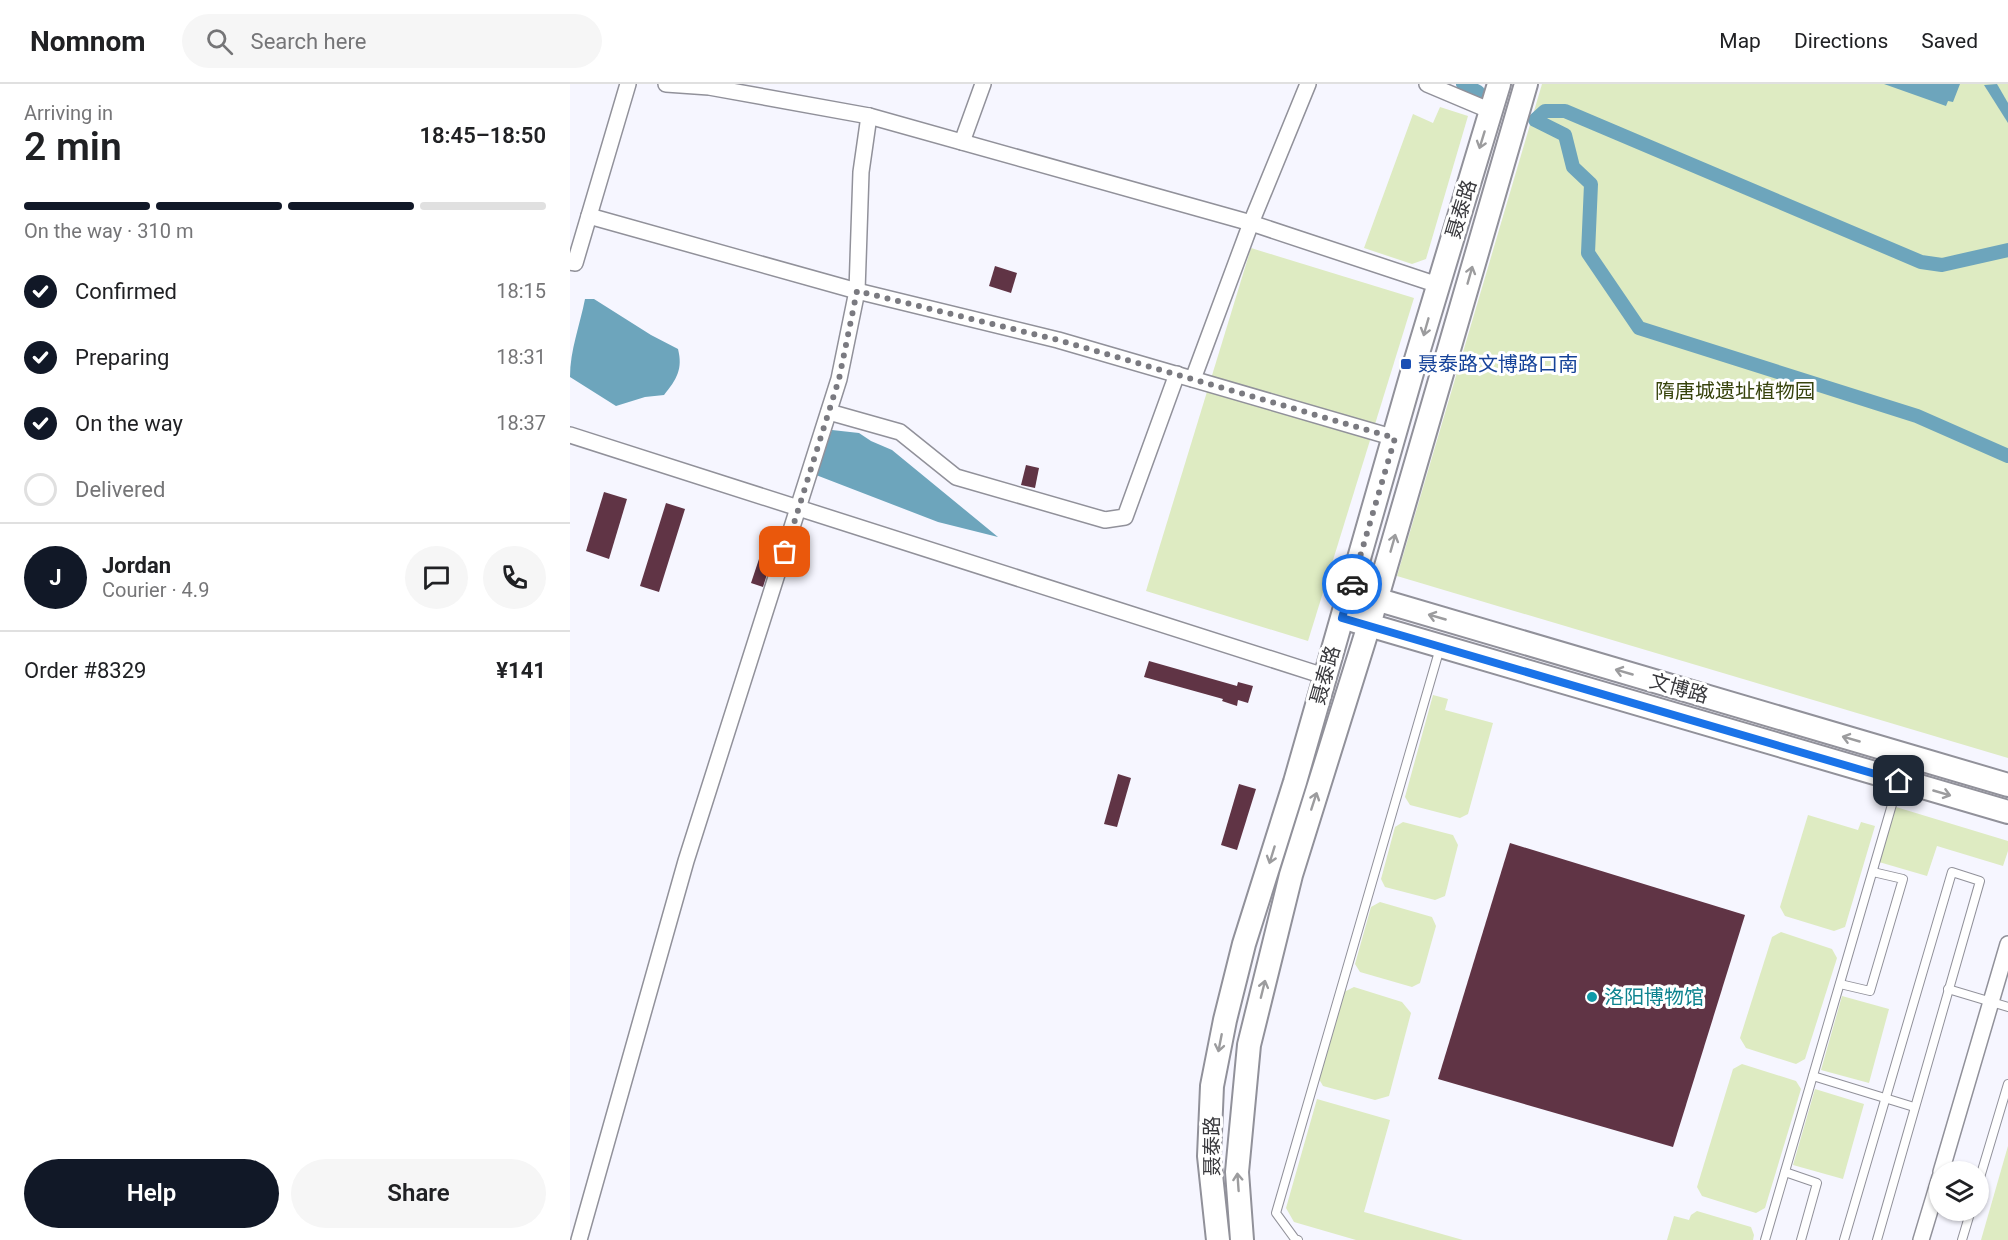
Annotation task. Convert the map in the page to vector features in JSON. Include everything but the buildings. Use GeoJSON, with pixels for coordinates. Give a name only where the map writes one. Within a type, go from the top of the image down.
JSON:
{"type":"FeatureCollection","features":[{"type":"Feature","properties":{"kind":"main road","name":"聂泰路"},"geometry":{"type":"LineString","coordinates":[[1218,1240],[1209,1156],[1212,1086],[1225,1020],[1244,944],[1295,782],[1438,285],[1499,84]]}},
{"type":"Feature","properties":{"kind":"main road","name":"聂泰路"},"geometry":{"type":"LineString","coordinates":[[1242,1240],[1237,1172],[1249,1045],[1291,875],[1377,599],[1526,84]]}},
{"type":"Feature","properties":{"kind":"main road","name":"文博路"},"geometry":{"type":"LineString","coordinates":[[1350,591],[2008,785]]}},
{"type":"Feature","properties":{"kind":"main road","name":"文博路"},"geometry":{"type":"LineString","coordinates":[[1342,618],[2008,812]]}},
{"type":"Feature","properties":{"kind":"street"},"geometry":{"type":"LineString","coordinates":[[570,262],[575,263],[628,84]]}},
{"type":"Feature","properties":{"kind":"street"},"geometry":{"type":"LineString","coordinates":[[666,84],[709,87],[869,116],[1251,223],[1438,285]]}},
{"type":"Feature","properties":{"kind":"street"},"geometry":{"type":"LineString","coordinates":[[962,142],[982,84]]}},
{"type":"Feature","properties":{"kind":"street"},"geometry":{"type":"LineString","coordinates":[[1193,379],[1251,223],[1308,84]]}},
{"type":"Feature","properties":{"kind":"street"},"geometry":{"type":"LineString","coordinates":[[1427,84],[1491,111]]}},
{"type":"Feature","properties":{"kind":"street"},"geometry":{"type":"LineString","coordinates":[[579,1240],[686,861],[839,379],[857,291],[861,172],[869,116]]}},
{"type":"Feature","properties":{"kind":"street"},"geometry":{"type":"LineString","coordinates":[[589,216],[857,291],[1058,340],[1395,438]]}},
{"type":"Feature","properties":{"kind":"street"},"geometry":{"type":"LineString","coordinates":[[829,412],[900,432],[956,477],[1105,520],[1125,517],[1177,374]]}},
{"type":"Feature","properties":{"kind":"street"},"geometry":{"type":"LineString","coordinates":[[570,435],[1324,676]]}},
{"type":"Feature","properties":{"kind":"street"},"geometry":{"type":"LineString","coordinates":[[1944,1161],[2008,944]]}},
{"type":"Feature","properties":{"kind":"street"},"geometry":{"type":"LineString","coordinates":[[1921,1240],[1929,1213]]}},
{"type":"Feature","properties":{"kind":"lane"},"geometry":{"type":"LineString","coordinates":[[1298,1240],[1276,1213],[1440,647]]}},
{"type":"Feature","properties":{"kind":"lane"},"geometry":{"type":"LineString","coordinates":[[1765,1240],[1899,781]]}},
{"type":"Feature","properties":{"kind":"lane"},"geometry":{"type":"LineString","coordinates":[[1840,984],[1870,992],[1903,879],[1873,872]]}},
{"type":"Feature","properties":{"kind":"lane"},"geometry":{"type":"LineString","coordinates":[[1844,1240],[1952,872],[1980,880],[1877,1240]]}},
{"type":"Feature","properties":{"kind":"lane"},"geometry":{"type":"LineString","coordinates":[[1948,989],[2008,1007]]}},
{"type":"Feature","properties":{"kind":"lane"},"geometry":{"type":"LineString","coordinates":[[1813,1076],[1914,1107]]}},
{"type":"Feature","properties":{"kind":"lane"},"geometry":{"type":"LineString","coordinates":[[1985,1161],[2008,1084]]}},
{"type":"Feature","properties":{"kind":"lane"},"geometry":{"type":"LineString","coordinates":[[1785,1172],[1817,1183],[1801,1240]]}},
{"type":"Feature","properties":{"kind":"lane"},"geometry":{"type":"LineString","coordinates":[[1962,1240],[1968,1221]]}},
{"type":"Feature","properties":{"kind":"green space","name":"隋唐城遗址植物园"},"geometry":{"type":"Polygon","coordinates":[[[1542,84],[2008,84],[2008,758],[1397,576],[1542,84]]]}},
{"type":"Feature","properties":{"kind":"green space"},"geometry":{"type":"Polygon","coordinates":[[[1440,107],[1468,116],[1426,259],[1412,264],[1364,248],[1413,114],[1433,123],[1440,107]]]}},
{"type":"Feature","properties":{"kind":"green space"},"geometry":{"type":"Polygon","coordinates":[[[1251,248],[1414,298],[1308,641],[1146,591],[1251,248]]]}},
{"type":"Feature","properties":{"kind":"green space"},"geometry":{"type":"Polygon","coordinates":[[[1433,695],[1448,699],[1445,710],[1493,723],[1468,814],[1460,818],[1410,805],[1405,797],[1433,695]]]}},
{"type":"Feature","properties":{"kind":"green space"},"geometry":{"type":"Polygon","coordinates":[[[1896,807],[2008,841],[2008,851],[2003,866],[1937,846],[1927,876],[1879,862],[1896,807]]]}},
{"type":"Feature","properties":{"kind":"green space"},"geometry":{"type":"Polygon","coordinates":[[[1808,815],[1858,830],[1861,822],[1875,826],[1845,927],[1834,931],[1785,916],[1780,907],[1808,815]]]}},
{"type":"Feature","properties":{"kind":"green space"},"geometry":{"type":"Polygon","coordinates":[[[1403,822],[1453,835],[1458,845],[1445,896],[1435,900],[1385,887],[1381,879],[1395,827],[1403,822]]]}},
{"type":"Feature","properties":{"kind":"green space"},"geometry":{"type":"Polygon","coordinates":[[[1380,902],[1432,917],[1436,926],[1420,983],[1412,987],[1360,972],[1355,964],[1371,907],[1380,902]]]}},
{"type":"Feature","properties":{"kind":"green space"},"geometry":{"type":"Polygon","coordinates":[[[1781,932],[1832,949],[1837,958],[1805,1059],[1796,1064],[1746,1048],[1740,1038],[1772,937],[1781,932]]]}},
{"type":"Feature","properties":{"kind":"green space"},"geometry":{"type":"Polygon","coordinates":[[[1354,987],[1402,1002],[1411,1013],[1389,1096],[1375,1100],[1323,1086],[1319,1079],[1344,992],[1354,987]]]}},
{"type":"Feature","properties":{"kind":"green space"},"geometry":{"type":"Polygon","coordinates":[[[1842,996],[1889,1009],[1869,1083],[1821,1070],[1842,996]]]}},
{"type":"Feature","properties":{"kind":"green space"},"geometry":{"type":"Polygon","coordinates":[[[1742,1064],[1796,1081],[1801,1089],[1765,1208],[1756,1213],[1702,1196],[1697,1187],[1733,1069],[1742,1064]]]}},
{"type":"Feature","properties":{"kind":"green space"},"geometry":{"type":"Polygon","coordinates":[[[1815,1089],[1864,1104],[1843,1179],[1793,1165],[1815,1089]]]}},
{"type":"Feature","properties":{"kind":"green space"},"geometry":{"type":"Polygon","coordinates":[[[1317,1099],[1390,1120],[1364,1212],[1463,1240],[1356,1240],[1294,1222],[1286,1208],[1317,1099]]]}},
{"type":"Feature","properties":{"kind":"green space"},"geometry":{"type":"Polygon","coordinates":[[[2008,1146],[2008,1240],[1981,1240],[1986,1221],[1989,1221],[1989,1212],[2008,1146]]]}},
{"type":"Feature","properties":{"kind":"green space"},"geometry":{"type":"Polygon","coordinates":[[[1697,1211],[1751,1227],[1753,1240],[1667,1240],[1674,1216],[1689,1220],[1691,1215],[1697,1211]]]}},
{"type":"Feature","properties":{"kind":"water"},"geometry":{"type":"Polygon","coordinates":[[[1884,84],[1960,84],[1953,102],[1948,101],[1946,106],[1884,84]]]}},
{"type":"Feature","properties":{"kind":"water"},"geometry":{"type":"Polygon","coordinates":[[[1997,84],[2008,103],[2008,123],[1984,85],[1997,84]]]}},
{"type":"Feature","properties":{"kind":"water"},"geometry":{"type":"Polygon","coordinates":[[[585,299],[594,299],[678,349],[680,362],[678,373],[664,395],[645,397],[616,406],[570,377],[573,347],[585,299]]]}},
{"type":"Feature","properties":{"kind":"water"},"geometry":{"type":"Polygon","coordinates":[[[832,430],[859,433],[892,450],[998,537],[938,522],[816,475],[816,467],[832,430]]]}},
{"type":"Feature","properties":{"kind":"waterway"},"geometry":{"type":"LineString","coordinates":[[1463,84],[1478,92]]}},
{"type":"Feature","properties":{"kind":"waterway"},"geometry":{"type":"LineString","coordinates":[[2008,250],[1942,265],[1921,262],[1565,111],[1545,111],[1535,120],[1565,135],[1573,167],[1591,184],[1588,253],[1639,328],[1917,416],[2008,456]]}},
{"type":"Feature","properties":{"kind":"way so far"},"geometry":{"type":"LineString","coordinates":[[785,552],[839,379],[857,291],[1058,340],[1395,438],[1352,584]]}},
{"type":"Feature","properties":{"kind":"place","name":"聂泰路文博路口南"},"geometry":{"type":"Point","coordinates":[1406,364]}},
{"type":"Feature","properties":{"kind":"place","name":"洛阳博物馆"},"geometry":{"type":"Point","coordinates":[1592,997]}},
{"type":"Feature","properties":{"kind":"route"},"geometry":{"type":"LineString","coordinates":[[1352,584],[1342,618],[1899,781]]}}]}
